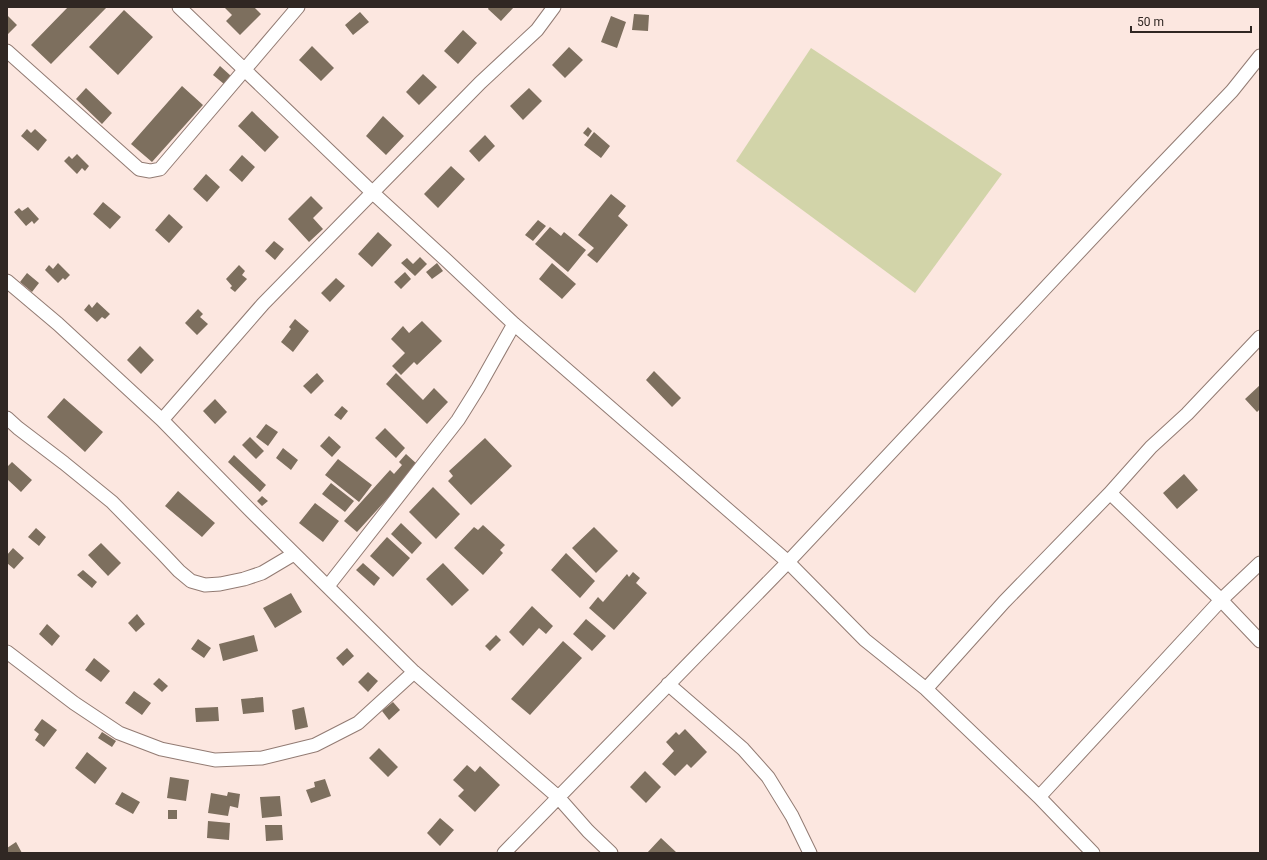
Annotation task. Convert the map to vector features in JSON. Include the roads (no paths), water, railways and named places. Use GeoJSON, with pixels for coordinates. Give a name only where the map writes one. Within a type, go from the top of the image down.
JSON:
{"type":"FeatureCollection","features":[{"type":"Feature","properties":{"kind":"street"},"geometry":{"type":"LineString","coordinates":[[179,7],[373,193],[514,324],[788,562],[865,640],[926,688],[1039,797],[1093,853]]}},
{"type":"Feature","properties":{"kind":"street"},"geometry":{"type":"LineString","coordinates":[[7,51],[139,169],[150,172],[160,169],[298,7]]}},
{"type":"Feature","properties":{"kind":"street"},"geometry":{"type":"LineString","coordinates":[[162,420],[264,304],[480,83],[537,30],[554,7]]}},
{"type":"Feature","properties":{"kind":"street"},"geometry":{"type":"LineString","coordinates":[[504,853],[788,562],[1135,192],[1232,91],[1260,56]]}},
{"type":"Feature","properties":{"kind":"street"},"geometry":{"type":"LineString","coordinates":[[7,282],[58,324],[162,420],[250,511],[414,672],[558,797],[588,831],[611,853]]}},
{"type":"Feature","properties":{"kind":"street"},"geometry":{"type":"LineString","coordinates":[[328,586],[458,420],[514,324]]}},
{"type":"Feature","properties":{"kind":"street"},"geometry":{"type":"LineString","coordinates":[[926,688],[1004,602],[1110,493],[1151,447],[1187,414],[1260,338]]}},
{"type":"Feature","properties":{"kind":"street"},"geometry":{"type":"LineString","coordinates":[[7,418],[64,462],[112,502],[179,571],[191,581],[205,585],[220,584],[244,579],[262,573],[294,554]]}},
{"type":"Feature","properties":{"kind":"street"},"geometry":{"type":"LineString","coordinates":[[1110,493],[1221,600],[1260,641]]}},
{"type":"Feature","properties":{"kind":"street"},"geometry":{"type":"LineString","coordinates":[[1039,797],[1221,600],[1260,563]]}},
{"type":"Feature","properties":{"kind":"street"},"geometry":{"type":"LineString","coordinates":[[7,652],[74,704],[119,733],[161,749],[215,760],[262,758],[316,745],[358,723],[414,672]]}},
{"type":"Feature","properties":{"kind":"street"},"geometry":{"type":"LineString","coordinates":[[668,684],[743,749],[768,777],[792,816],[810,853]]}}]}
